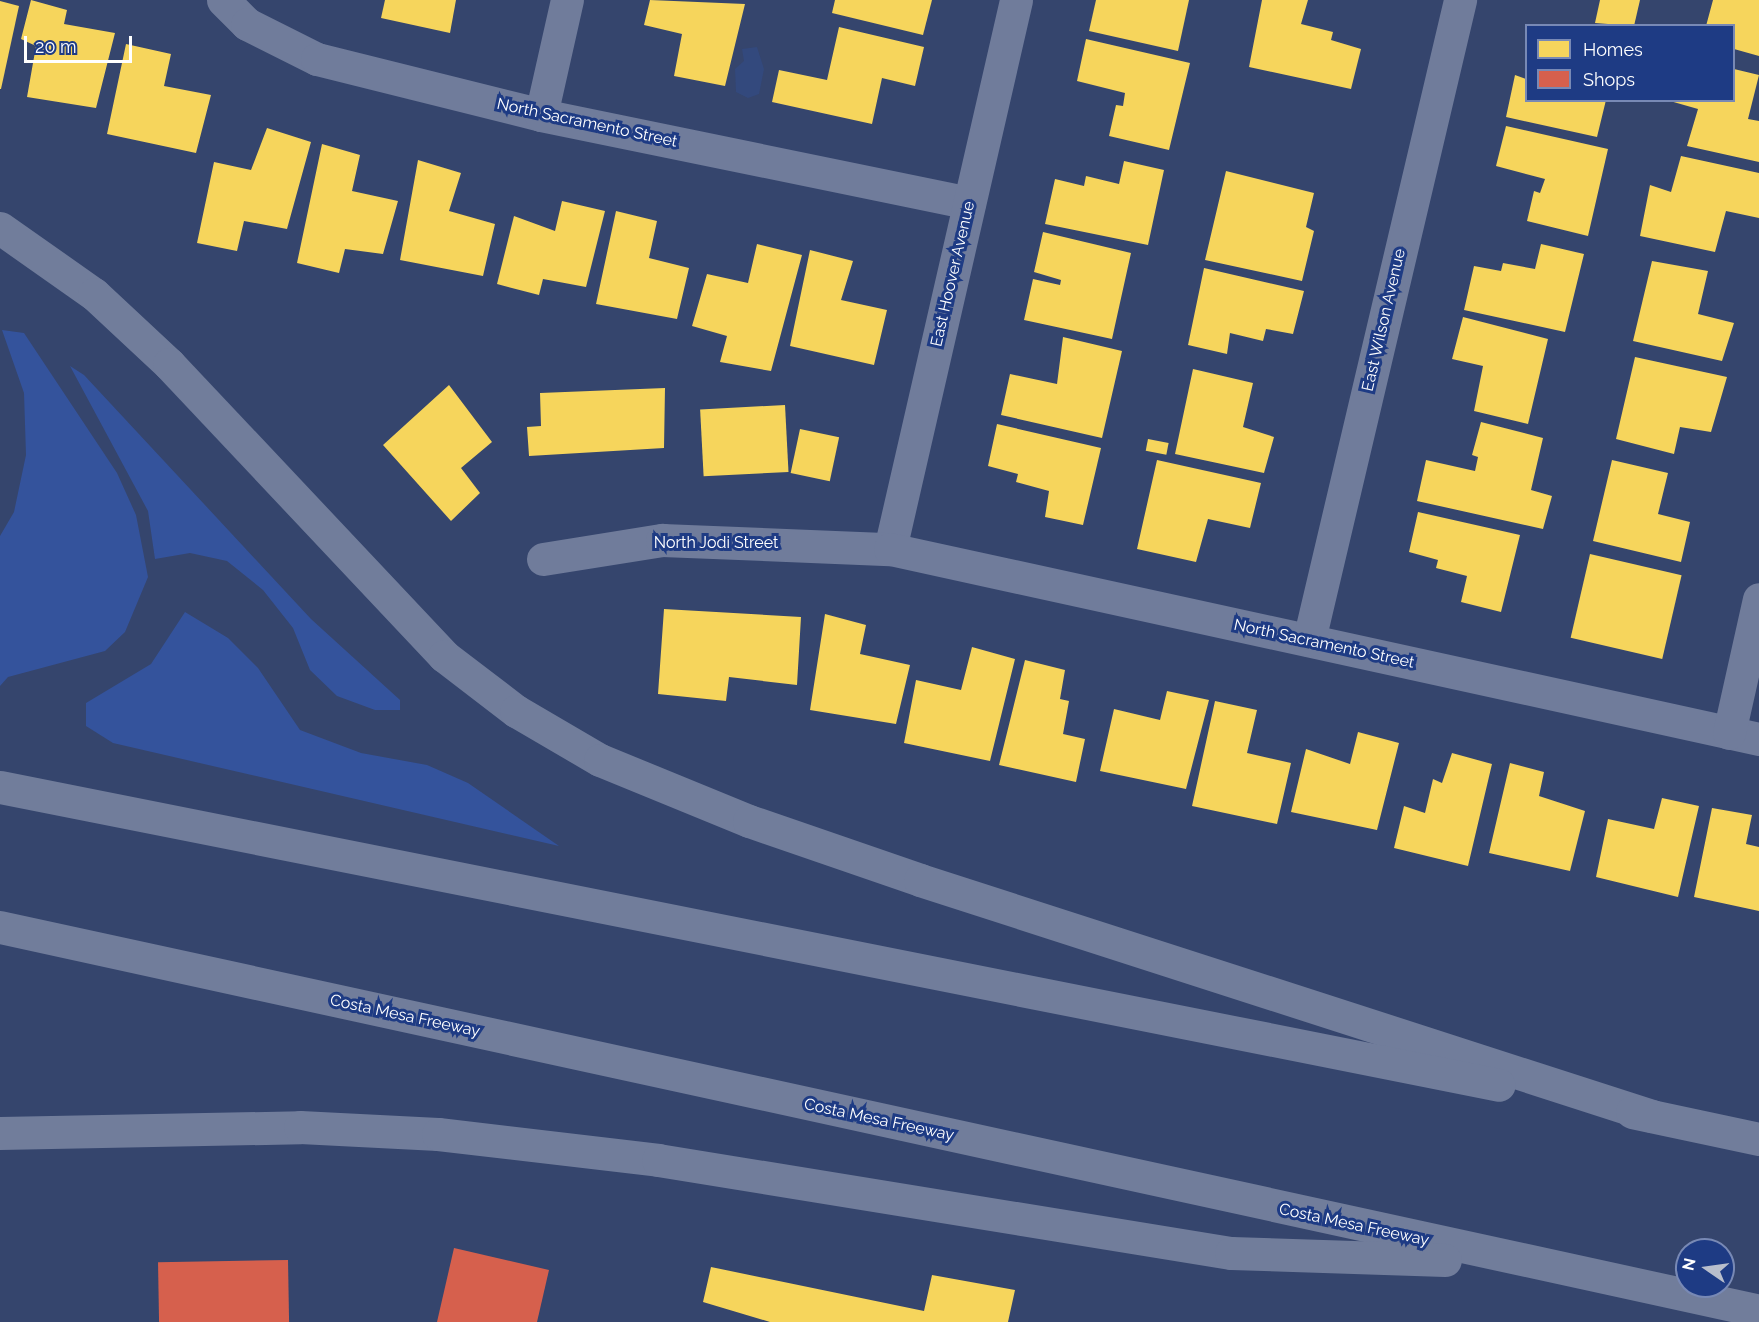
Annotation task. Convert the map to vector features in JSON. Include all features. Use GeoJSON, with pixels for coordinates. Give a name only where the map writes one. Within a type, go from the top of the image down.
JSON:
{"type":"FeatureCollection","features":[{"type":"Feature","properties":{"kind":"highway"},"geometry":{"type":"LineString","coordinates":[[0,228],[94,294],[169,364],[444,656],[516,711],[600,760],[749,821],[910,876],[1652,1116]]}},
{"type":"Feature","properties":{"kind":"highway"},"geometry":{"type":"LineString","coordinates":[[0,787],[1759,1139]]}},
{"type":"Feature","properties":{"kind":"highway","name":"Costa Mesa Freeway"},"geometry":{"type":"LineString","coordinates":[[0,927],[1528,1263],[1759,1311]]}},
{"type":"Feature","properties":{"kind":"highway"},"geometry":{"type":"LineString","coordinates":[[0,1133],[300,1127],[438,1134],[658,1160],[1231,1254],[1528,1263]]}},
{"type":"Feature","properties":{"kind":"street","name":"North Sacramento Street"},"geometry":{"type":"LineString","coordinates":[[223,0],[247,24],[317,59],[541,115],[969,203]]}},
{"type":"Feature","properties":{"kind":"street"},"geometry":{"type":"LineString","coordinates":[[541,115],[567,0]]}},
{"type":"Feature","properties":{"kind":"street","name":"East Hoover Avenue"},"geometry":{"type":"LineString","coordinates":[[890,549],[1016,0]]}},
{"type":"Feature","properties":{"kind":"street","name":"East Wilson Avenue"},"geometry":{"type":"LineString","coordinates":[[1309,640],[1460,0]]}},
{"type":"Feature","properties":{"kind":"street","name":"North Jodi Street"},"geometry":{"type":"LineString","coordinates":[[543,559],[662,540],[890,549]]}},
{"type":"Feature","properties":{"kind":"street","name":"North Sacramento Street"},"geometry":{"type":"LineString","coordinates":[[890,549],[1744,736]]}},
{"type":"Feature","properties":{"kind":"street"},"geometry":{"type":"LineString","coordinates":[[1744,736],[1759,599]]}},
{"type":"Feature","properties":{"kind":"shaded area"},"geometry":{"type":"Polygon","coordinates":[[[757,47],[764,69],[759,94],[748,98],[736,92],[735,69],[744,61],[742,49],[757,47]]]}},
{"type":"Feature","properties":{"kind":"shaded area"},"geometry":{"type":"Polygon","coordinates":[[[2,330],[24,333],[117,473],[136,515],[148,577],[125,632],[105,651],[8,677],[0,686],[0,536],[14,512],[26,455],[24,393],[2,330]]]}},
{"type":"Feature","properties":{"kind":"shaded area"},"geometry":{"type":"Polygon","coordinates":[[[70,366],[84,375],[311,619],[400,700],[400,710],[375,710],[337,696],[310,670],[293,628],[263,590],[227,561],[190,553],[155,559],[148,511],[70,366]]]}},
{"type":"Feature","properties":{"kind":"shaded area"},"geometry":{"type":"Polygon","coordinates":[[[185,612],[228,638],[258,668],[300,730],[361,753],[427,765],[468,783],[559,846],[113,743],[86,726],[86,703],[151,664],[185,612]]]}},
{"type":"Feature","properties":{"kind":"building: Homes"},"geometry":{"type":"Polygon","coordinates":[[[31,0],[67,10],[64,24],[115,33],[96,108],[27,97],[36,46],[21,39],[31,0]]]}},
{"type":"Feature","properties":{"kind":"building: Homes"},"geometry":{"type":"Polygon","coordinates":[[[385,0],[456,0],[450,33],[381,18],[385,0]]]}},
{"type":"Feature","properties":{"kind":"building: Homes"},"geometry":{"type":"Polygon","coordinates":[[[650,0],[745,4],[725,86],[674,76],[682,34],[644,25],[650,0]]]}},
{"type":"Feature","properties":{"kind":"building: Homes"},"geometry":{"type":"Polygon","coordinates":[[[835,0],[932,0],[923,35],[832,13],[835,0]]]}},
{"type":"Feature","properties":{"kind":"building: Homes"},"geometry":{"type":"Polygon","coordinates":[[[1096,0],[1189,0],[1178,51],[1089,31],[1096,0]]]}},
{"type":"Feature","properties":{"kind":"building: Homes"},"geometry":{"type":"Polygon","coordinates":[[[1262,0],[1308,0],[1301,24],[1333,32],[1331,40],[1361,49],[1351,89],[1249,67],[1262,0]]]}},
{"type":"Feature","properties":{"kind":"building: Homes"},"geometry":{"type":"Polygon","coordinates":[[[1600,0],[1640,0],[1634,24],[1595,23],[1600,0]]]}},
{"type":"Feature","properties":{"kind":"building: Homes"},"geometry":{"type":"Polygon","coordinates":[[[1713,0],[1759,0],[1759,56],[1735,49],[1735,24],[1707,24],[1713,0]]]}},
{"type":"Feature","properties":{"kind":"building: Homes"},"geometry":{"type":"Polygon","coordinates":[[[0,1],[19,6],[1,89],[0,89],[0,1]]]}},
{"type":"Feature","properties":{"kind":"building: Homes"},"geometry":{"type":"Polygon","coordinates":[[[839,27],[924,47],[915,86],[882,78],[872,124],[772,102],[779,70],[827,80],[839,27]]]}},
{"type":"Feature","properties":{"kind":"building: Homes"},"geometry":{"type":"Polygon","coordinates":[[[1086,39],[1190,63],[1169,150],[1109,136],[1116,105],[1123,106],[1125,93],[1077,81],[1086,39]]]}},
{"type":"Feature","properties":{"kind":"building: Homes"},"geometry":{"type":"Polygon","coordinates":[[[126,44],[171,54],[164,86],[211,95],[196,153],[107,134],[126,44]]]}},
{"type":"Feature","properties":{"kind":"building: Homes"},"geometry":{"type":"Polygon","coordinates":[[[1735,69],[1759,75],[1748,119],[1759,121],[1759,162],[1687,146],[1698,109],[1674,102],[1735,102],[1735,69]]]}},
{"type":"Feature","properties":{"kind":"building: Homes"},"geometry":{"type":"Polygon","coordinates":[[[1515,75],[1525,79],[1525,102],[1606,102],[1597,137],[1506,117],[1515,75]]]}},
{"type":"Feature","properties":{"kind":"building: Homes"},"geometry":{"type":"Polygon","coordinates":[[[1506,126],[1608,149],[1588,236],[1527,221],[1534,191],[1540,193],[1545,179],[1496,166],[1506,126]]]}},
{"type":"Feature","properties":{"kind":"building: Homes"},"geometry":{"type":"Polygon","coordinates":[[[267,128],[311,142],[287,229],[244,221],[237,251],[197,243],[214,162],[251,170],[267,128]]]}},
{"type":"Feature","properties":{"kind":"building: Homes"},"geometry":{"type":"Polygon","coordinates":[[[322,144],[360,155],[352,191],[398,201],[383,254],[345,249],[339,273],[297,263],[322,144]]]}},
{"type":"Feature","properties":{"kind":"building: Homes"},"geometry":{"type":"Polygon","coordinates":[[[1681,156],[1759,173],[1759,218],[1726,211],[1715,252],[1640,236],[1650,185],[1671,192],[1681,156]]]}},
{"type":"Feature","properties":{"kind":"building: Homes"},"geometry":{"type":"Polygon","coordinates":[[[418,160],[461,173],[449,211],[495,224],[483,276],[400,260],[418,160]]]}},
{"type":"Feature","properties":{"kind":"building: Homes"},"geometry":{"type":"Polygon","coordinates":[[[1124,161],[1164,170],[1148,245],[1045,224],[1055,179],[1084,186],[1086,176],[1119,184],[1124,161]]]}},
{"type":"Feature","properties":{"kind":"building: Homes"},"geometry":{"type":"Polygon","coordinates":[[[1226,171],[1314,193],[1306,227],[1314,231],[1302,281],[1205,260],[1226,171]]]}},
{"type":"Feature","properties":{"kind":"building: Homes"},"geometry":{"type":"Polygon","coordinates":[[[562,201],[605,211],[586,287],[543,279],[539,295],[497,284],[514,216],[555,231],[562,201]]]}},
{"type":"Feature","properties":{"kind":"building: Homes"},"geometry":{"type":"Polygon","coordinates":[[[616,211],[657,221],[649,258],[689,268],[677,319],[596,304],[616,211]]]}},
{"type":"Feature","properties":{"kind":"building: Homes"},"geometry":{"type":"Polygon","coordinates":[[[1043,232],[1131,253],[1112,339],[1024,320],[1033,279],[1060,285],[1061,280],[1034,272],[1043,232]]]}},
{"type":"Feature","properties":{"kind":"building: Homes"},"geometry":{"type":"Polygon","coordinates":[[[757,244],[802,255],[771,371],[720,362],[727,336],[692,326],[707,274],[748,283],[757,244]]]}},
{"type":"Feature","properties":{"kind":"building: Homes"},"geometry":{"type":"Polygon","coordinates":[[[1541,244],[1584,254],[1565,332],[1464,310],[1474,266],[1501,271],[1503,263],[1535,269],[1541,244]]]}},
{"type":"Feature","properties":{"kind":"building: Homes"},"geometry":{"type":"Polygon","coordinates":[[[810,250],[853,261],[841,300],[887,310],[874,365],[790,346],[810,250]]]}},
{"type":"Feature","properties":{"kind":"building: Homes"},"geometry":{"type":"Polygon","coordinates":[[[1652,261],[1708,271],[1698,314],[1734,323],[1722,361],[1633,341],[1652,261]]]}},
{"type":"Feature","properties":{"kind":"building: Homes"},"geometry":{"type":"Polygon","coordinates":[[[1204,268],[1304,291],[1293,334],[1266,329],[1263,341],[1230,333],[1227,354],[1188,345],[1204,268]]]}},
{"type":"Feature","properties":{"kind":"building: Homes"},"geometry":{"type":"Polygon","coordinates":[[[1463,317],[1548,339],[1528,424],[1474,411],[1483,366],[1452,359],[1463,317]]]}},
{"type":"Feature","properties":{"kind":"building: Homes"},"geometry":{"type":"Polygon","coordinates":[[[1063,337],[1122,351],[1102,438],[1001,415],[1010,374],[1057,384],[1063,337]]]}},
{"type":"Feature","properties":{"kind":"building: Homes"},"geometry":{"type":"Polygon","coordinates":[[[1635,357],[1727,377],[1711,432],[1680,427],[1674,454],[1616,439],[1635,357]]]}},
{"type":"Feature","properties":{"kind":"building: Homes"},"geometry":{"type":"Polygon","coordinates":[[[1193,369],[1253,383],[1243,427],[1274,437],[1264,473],[1175,454],[1193,369]]]}},
{"type":"Feature","properties":{"kind":"building: Homes"},"geometry":{"type":"Polygon","coordinates":[[[449,385],[492,442],[461,468],[480,493],[451,521],[383,445],[449,385]]]}},
{"type":"Feature","properties":{"kind":"building: Homes"},"geometry":{"type":"Polygon","coordinates":[[[665,388],[664,448],[529,456],[527,427],[541,426],[540,393],[665,388]]]}},
{"type":"Feature","properties":{"kind":"building: Homes"},"geometry":{"type":"Polygon","coordinates":[[[785,405],[789,472],[704,476],[700,409],[785,405]]]}},
{"type":"Feature","properties":{"kind":"building: Homes"},"geometry":{"type":"Polygon","coordinates":[[[1481,422],[1543,438],[1531,490],[1552,496],[1543,529],[1417,501],[1426,460],[1475,471],[1478,457],[1472,455],[1481,422]]]}},
{"type":"Feature","properties":{"kind":"building: Homes"},"geometry":{"type":"Polygon","coordinates":[[[997,424],[1101,448],[1083,525],[1045,517],[1049,491],[1016,482],[1018,474],[988,466],[997,424]]]}},
{"type":"Feature","properties":{"kind":"building: Homes"},"geometry":{"type":"Polygon","coordinates":[[[800,429],[839,437],[830,481],[791,473],[800,429]]]}},
{"type":"Feature","properties":{"kind":"building: Homes"},"geometry":{"type":"Polygon","coordinates":[[[1148,439],[1169,443],[1166,455],[1146,451],[1148,439]]]}},
{"type":"Feature","properties":{"kind":"building: Homes"},"geometry":{"type":"Polygon","coordinates":[[[1157,460],[1261,483],[1250,528],[1208,519],[1196,562],[1137,549],[1157,460]]]}},
{"type":"Feature","properties":{"kind":"building: Homes"},"geometry":{"type":"Polygon","coordinates":[[[1612,460],[1668,473],[1658,514],[1690,522],[1681,562],[1593,541],[1612,460]]]}},
{"type":"Feature","properties":{"kind":"building: Homes"},"geometry":{"type":"Polygon","coordinates":[[[1418,512],[1520,535],[1501,612],[1461,602],[1467,576],[1436,568],[1438,560],[1409,552],[1418,512]]]}},
{"type":"Feature","properties":{"kind":"building: Homes"},"geometry":{"type":"Polygon","coordinates":[[[1590,554],[1682,575],[1662,659],[1571,638],[1590,554]]]}},
{"type":"Feature","properties":{"kind":"building: Homes"},"geometry":{"type":"Polygon","coordinates":[[[664,609],[801,617],[797,685],[729,677],[726,701],[658,694],[664,609]]]}},
{"type":"Feature","properties":{"kind":"building: Homes"},"geometry":{"type":"Polygon","coordinates":[[[825,614],[866,625],[860,654],[910,665],[896,724],[810,710],[825,614]]]}},
{"type":"Feature","properties":{"kind":"building: Homes"},"geometry":{"type":"Polygon","coordinates":[[[972,647],[1015,659],[990,761],[904,743],[916,680],[961,690],[972,647]]]}},
{"type":"Feature","properties":{"kind":"building: Homes"},"geometry":{"type":"Polygon","coordinates":[[[1025,660],[1065,670],[1060,699],[1069,701],[1063,734],[1085,739],[1076,782],[999,765],[1025,660]]]}},
{"type":"Feature","properties":{"kind":"building: Homes"},"geometry":{"type":"Polygon","coordinates":[[[1167,691],[1209,700],[1186,789],[1100,771],[1114,709],[1160,720],[1167,691]]]}},
{"type":"Feature","properties":{"kind":"building: Homes"},"geometry":{"type":"Polygon","coordinates":[[[1215,701],[1257,710],[1247,753],[1291,763],[1277,824],[1192,806],[1215,701]]]}},
{"type":"Feature","properties":{"kind":"building: Homes"},"geometry":{"type":"Polygon","coordinates":[[[1358,732],[1399,743],[1377,830],[1291,812],[1306,749],[1350,764],[1358,732]]]}},
{"type":"Feature","properties":{"kind":"building: Homes"},"geometry":{"type":"Polygon","coordinates":[[[1452,753],[1492,764],[1468,866],[1394,848],[1404,806],[1425,813],[1433,779],[1442,783],[1452,753]]]}},
{"type":"Feature","properties":{"kind":"building: Homes"},"geometry":{"type":"Polygon","coordinates":[[[1510,763],[1544,772],[1539,796],[1585,811],[1570,871],[1489,853],[1510,763]]]}},
{"type":"Feature","properties":{"kind":"building: Homes"},"geometry":{"type":"Polygon","coordinates":[[[1662,798],[1699,806],[1678,897],[1596,877],[1608,819],[1654,829],[1662,798]]]}},
{"type":"Feature","properties":{"kind":"building: Homes"},"geometry":{"type":"Polygon","coordinates":[[[1712,808],[1752,815],[1746,844],[1759,847],[1759,911],[1694,897],[1712,808]]]}},
{"type":"Feature","properties":{"kind":"building: Homes"},"geometry":{"type":"Polygon","coordinates":[[[711,1267],[924,1311],[932,1275],[1015,1290],[1008,1322],[770,1322],[703,1302],[711,1267]]]}},
{"type":"Feature","properties":{"kind":"building: Shops"},"geometry":{"type":"Polygon","coordinates":[[[454,1248],[549,1270],[537,1322],[437,1322],[454,1248]]]}},
{"type":"Feature","properties":{"kind":"building: Shops"},"geometry":{"type":"Polygon","coordinates":[[[288,1260],[289,1322],[159,1322],[158,1262],[288,1260]]]}}]}
